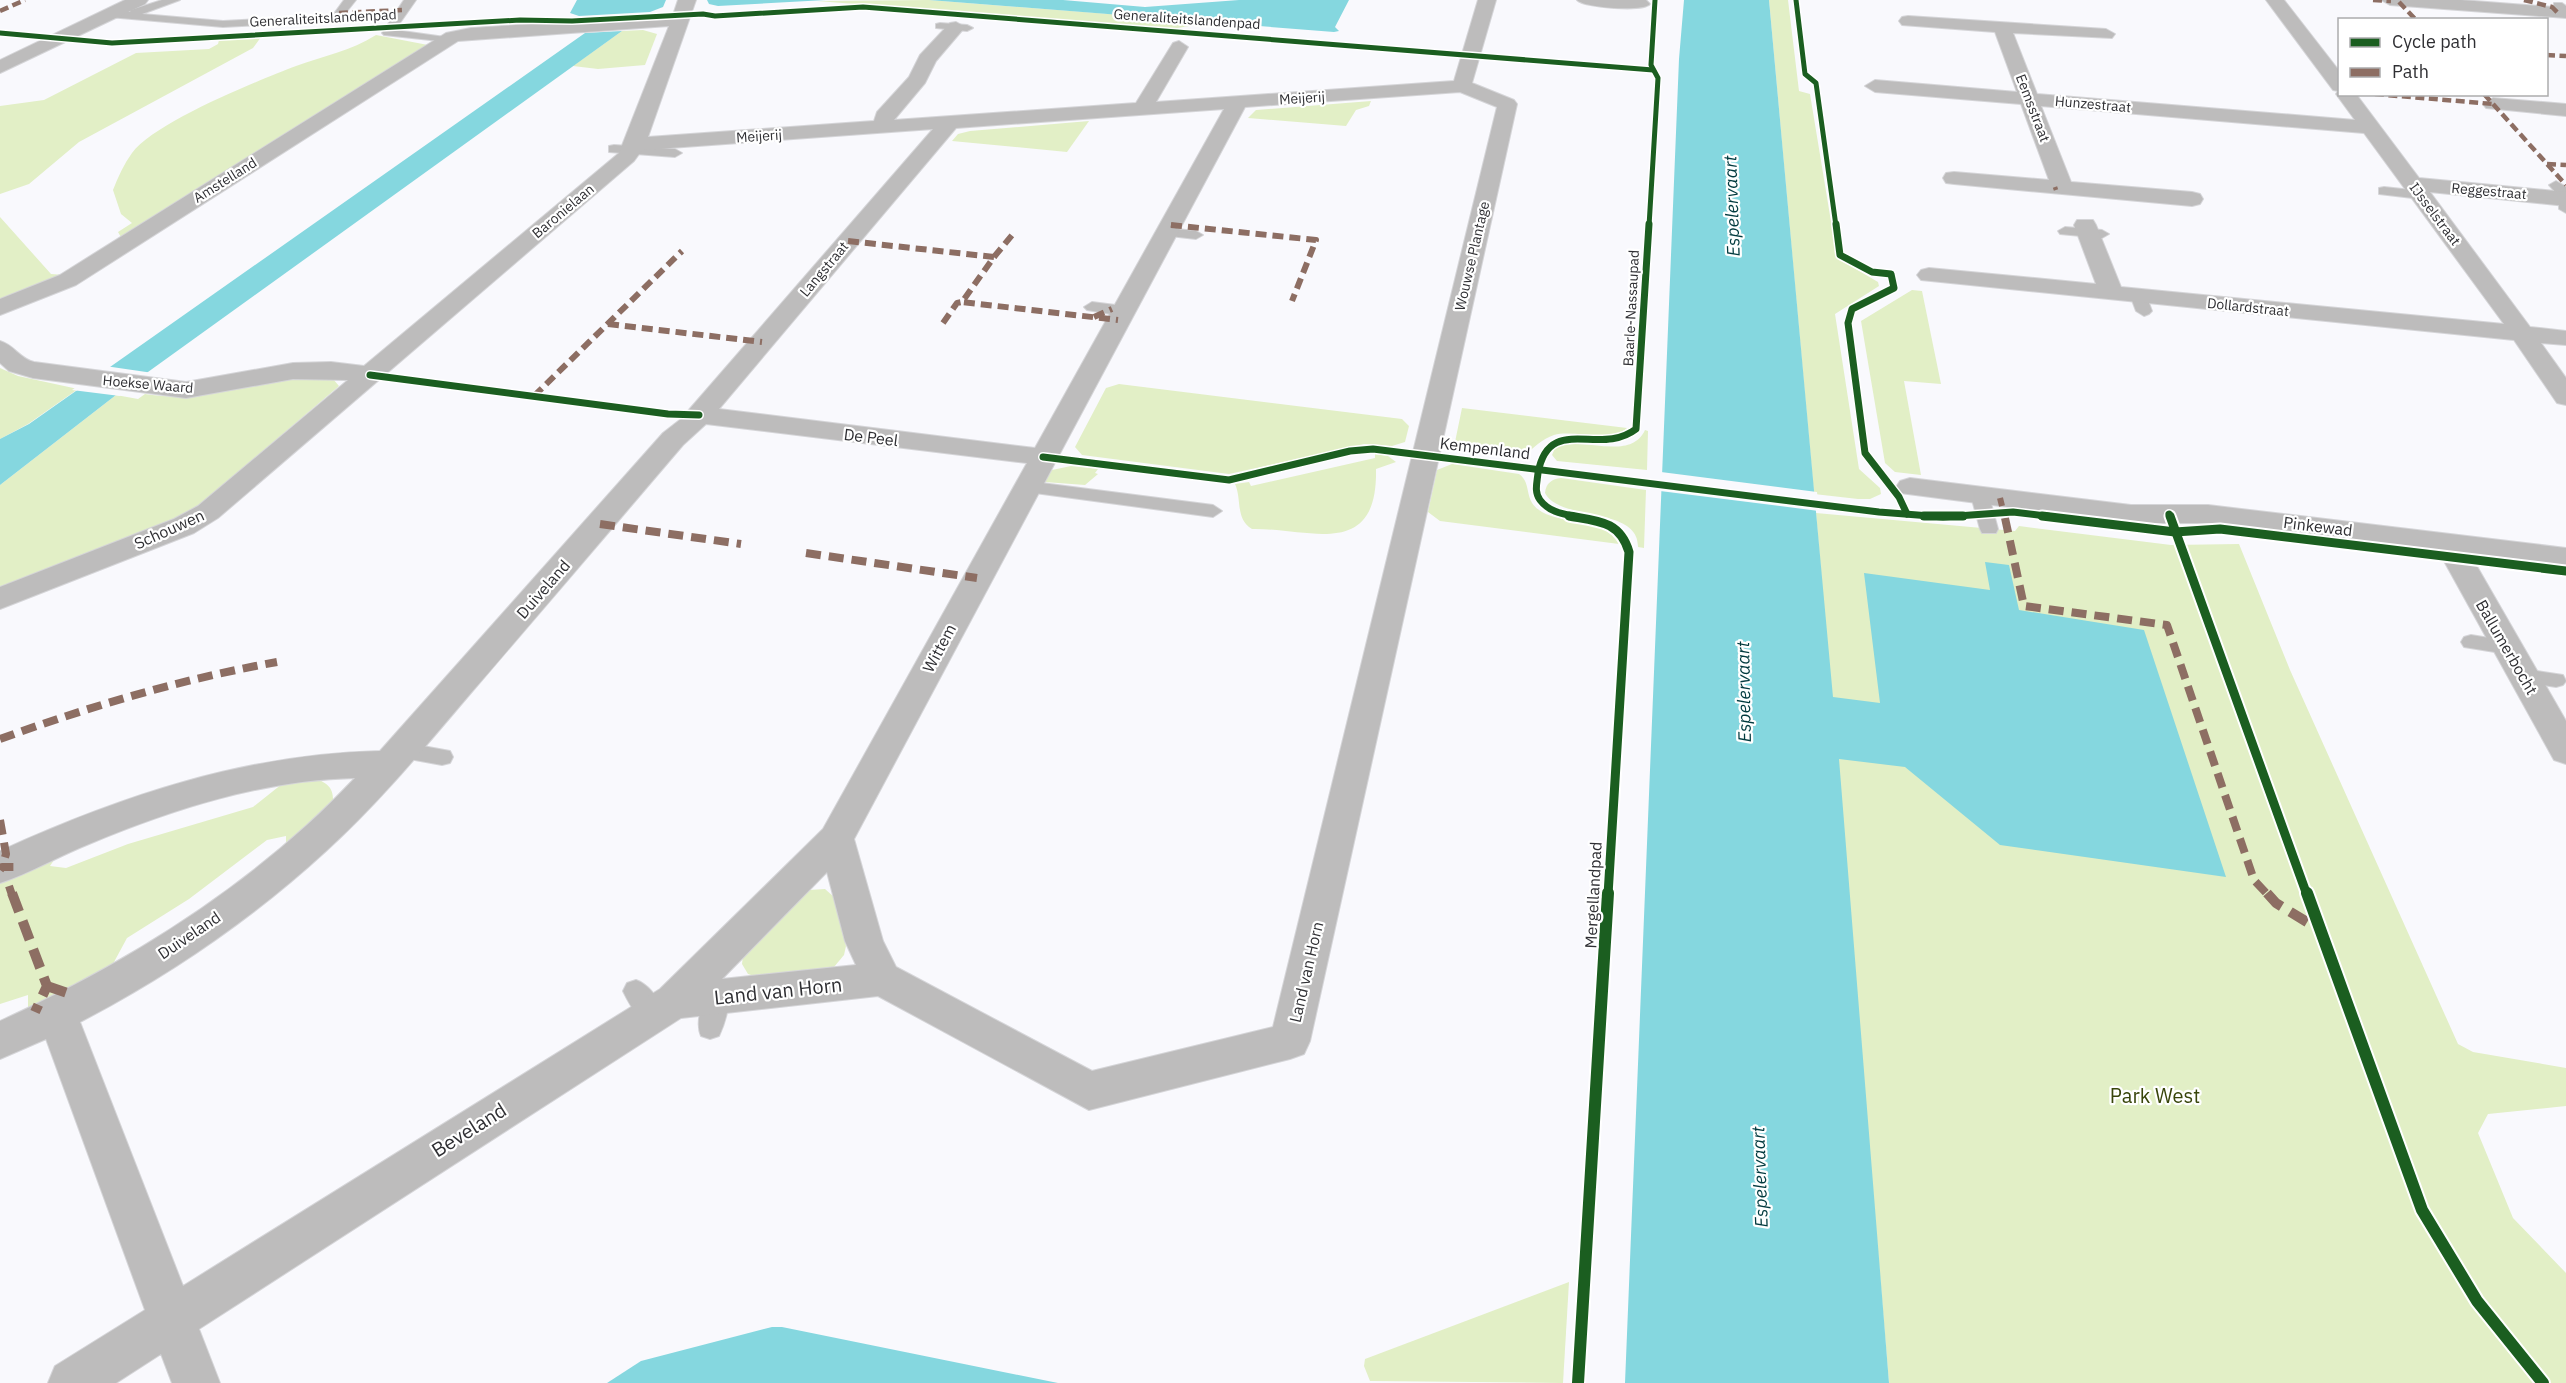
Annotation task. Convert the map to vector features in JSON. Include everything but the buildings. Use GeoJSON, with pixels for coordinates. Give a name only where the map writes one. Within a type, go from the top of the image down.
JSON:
{"type":"FeatureCollection","features":[{"type":"Feature","properties":{"kind":"street"},"geometry":{"type":"LineString","coordinates":[[0,67],[116,15],[139,0]]}},
{"type":"Feature","properties":{"kind":"street"},"geometry":{"type":"LineString","coordinates":[[1462,86],[1487,0]]}},
{"type":"Feature","properties":{"kind":"street"},"geometry":{"type":"LineString","coordinates":[[1586,0],[1641,4]]}},
{"type":"Feature","properties":{"kind":"street"},"geometry":{"type":"LineString","coordinates":[[2275,0],[2338,83]]}},
{"type":"Feature","properties":{"kind":"street"},"geometry":{"type":"LineString","coordinates":[[2390,0],[2563,10]]}},
{"type":"Feature","properties":{"kind":"street","name":"Amstelland"},"geometry":{"type":"LineString","coordinates":[[0,308],[42,293],[68,280],[445,40],[466,33],[646,22],[684,9]]}},
{"type":"Feature","properties":{"kind":"street","name":"Baronielaan"},"geometry":{"type":"LineString","coordinates":[[370,375],[627,158],[628,147],[684,9]]}},
{"type":"Feature","properties":{"kind":"street"},"geometry":{"type":"LineString","coordinates":[[1908,21],[2003,16],[2106,34]]}},
{"type":"Feature","properties":{"kind":"street","name":"Eemsstraat"},"geometry":{"type":"LineString","coordinates":[[2003,16],[2030,99],[2063,188]]}},
{"type":"Feature","properties":{"kind":"street"},"geometry":{"type":"LineString","coordinates":[[883,127],[884,116],[918,79],[927,59],[954,27]]}},
{"type":"Feature","properties":{"kind":"street"},"geometry":{"type":"LineString","coordinates":[[1142,109],[1179,47]]}},
{"type":"Feature","properties":{"kind":"street","name":"Meijerij"},"geometry":{"type":"LineString","coordinates":[[628,147],[668,149],[934,120],[1238,103],[1262,97],[1462,86]]}},
{"type":"Feature","properties":{"kind":"street","name":"Wouwse Plantage"},"geometry":{"type":"LineString","coordinates":[[1424,464],[1507,104],[1462,86]]}},
{"type":"Feature","properties":{"kind":"street","name":"Hunzestraat"},"geometry":{"type":"LineString","coordinates":[[1875,86],[2370,127]]}},
{"type":"Feature","properties":{"kind":"street","name":"IJsselstraat"},"geometry":{"type":"LineString","coordinates":[[2347,96],[2566,397]]}},
{"type":"Feature","properties":{"kind":"street"},"geometry":{"type":"LineString","coordinates":[[2499,101],[2566,110]]}},
{"type":"Feature","properties":{"kind":"street"},"geometry":{"type":"LineString","coordinates":[[2499,101],[2530,129]]}},
{"type":"Feature","properties":{"kind":"street"},"geometry":{"type":"LineString","coordinates":[[1035,472],[1238,103]]}},
{"type":"Feature","properties":{"kind":"street","name":"Langstraat"},"geometry":{"type":"LineString","coordinates":[[699,415],[934,120]]}},
{"type":"Feature","properties":{"kind":"street"},"geometry":{"type":"LineString","coordinates":[[1954,178],[2192,199]]}},
{"type":"Feature","properties":{"kind":"street","name":"Reggestraat"},"geometry":{"type":"LineString","coordinates":[[2417,189],[2563,198]]}},
{"type":"Feature","properties":{"kind":"street"},"geometry":{"type":"LineString","coordinates":[[2085,231],[2110,293]]}},
{"type":"Feature","properties":{"kind":"street","name":"Dollardstraat"},"geometry":{"type":"LineString","coordinates":[[1941,273],[2110,293],[2141,303],[2566,338]]}},
{"type":"Feature","properties":{"kind":"street","name":"Hoekse Waard"},"geometry":{"type":"LineString","coordinates":[[1,352],[18,366],[80,377],[186,390],[208,388],[280,373],[315,370],[370,375]]}},
{"type":"Feature","properties":{"kind":"street","name":"Schouwen"},"geometry":{"type":"LineString","coordinates":[[0,599],[200,517],[370,375]]}},
{"type":"Feature","properties":{"kind":"street","name":"De Peel"},"geometry":{"type":"LineString","coordinates":[[699,415],[1035,472]]}},
{"type":"Feature","properties":{"kind":"street","name":"Duiveland"},"geometry":{"type":"LineString","coordinates":[[0,1041],[57,1015],[157,957],[251,891],[333,823],[394,757],[673,439],[699,415]]}},
{"type":"Feature","properties":{"kind":"street","name":"Land van Horn"},"geometry":{"type":"LineString","coordinates":[[654,1002],[714,1013],[882,979],[1089,1091],[1290,1041],[1424,464]]}},
{"type":"Feature","properties":{"kind":"street","name":"Wittem"},"geometry":{"type":"LineString","coordinates":[[836,839],[1035,472]]}},
{"type":"Feature","properties":{"kind":"street","name":"Pinkewad"},"geometry":{"type":"LineString","coordinates":[[1911,487],[1985,514],[2208,514],[2566,558]]}},
{"type":"Feature","properties":{"kind":"street","name":"Ballumerbocht"},"geometry":{"type":"LineString","coordinates":[[2449,544],[2566,751]]}},
{"type":"Feature","properties":{"kind":"street"},"geometry":{"type":"LineString","coordinates":[[0,868],[97,825],[196,792],[307,768],[394,757]]}},
{"type":"Feature","properties":{"kind":"street"},"geometry":{"type":"LineString","coordinates":[[836,839],[864,941],[882,979]]}},
{"type":"Feature","properties":{"kind":"street","name":"Beveland"},"geometry":{"type":"LineString","coordinates":[[72,1383],[654,1002],[836,839]]}},
{"type":"Feature","properties":{"kind":"street"},"geometry":{"type":"LineString","coordinates":[[57,1015],[196,1383]]}},
{"type":"Feature","properties":{"kind":"lane"},"geometry":{"type":"LineString","coordinates":[[116,15],[174,0]]}},
{"type":"Feature","properties":{"kind":"lane"},"geometry":{"type":"LineString","coordinates":[[116,15],[223,24],[336,18],[350,0]]}},
{"type":"Feature","properties":{"kind":"lane","name":"Amstelland"},"geometry":{"type":"LineString","coordinates":[[410,0],[388,33],[445,40]]}},
{"type":"Feature","properties":{"kind":"lane"},"geometry":{"type":"LineString","coordinates":[[2384,191],[2417,189]]}},
{"type":"Feature","properties":{"kind":"lane"},"geometry":{"type":"LineString","coordinates":[[1166,232],[1196,235]]}},
{"type":"Feature","properties":{"kind":"lane"},"geometry":{"type":"LineString","coordinates":[[1092,307],[1123,311]]}},
{"type":"Feature","properties":{"kind":"lane","name":"De Peel"},"geometry":{"type":"LineString","coordinates":[[1035,472],[1214,511]]}},
{"type":"Feature","properties":{"kind":"lane"},"geometry":{"type":"LineString","coordinates":[[2471,642],[2507,647]]}},
{"type":"Feature","properties":{"kind":"lane"},"geometry":{"type":"LineString","coordinates":[[2523,676],[2556,680]]}},
{"type":"Feature","properties":{"kind":"lane"},"geometry":{"type":"LineString","coordinates":[[394,757],[442,757]]}},
{"type":"Feature","properties":{"kind":"green space"},"geometry":{"type":"Polygon","coordinates":[[[929,0],[1212,22],[1172,29],[817,1],[929,0]]]}},
{"type":"Feature","properties":{"kind":"green space"},"geometry":{"type":"Polygon","coordinates":[[[1769,0],[1788,0],[1799,91],[1810,94],[1837,258],[1878,282],[1879,286],[1835,314],[1859,469],[1880,488],[1881,494],[1870,499],[1814,494],[1769,0]]]}},
{"type":"Feature","properties":{"kind":"green space"},"geometry":{"type":"Polygon","coordinates":[[[643,30],[657,34],[645,65],[598,69],[573,66],[622,31],[643,30]]]}},
{"type":"Feature","properties":{"kind":"green space"},"geometry":{"type":"Polygon","coordinates":[[[376,35],[428,45],[122,239],[118,232],[132,223],[121,214],[113,190],[129,157],[144,141],[162,128],[233,92],[296,66],[347,49],[376,35]]]}},
{"type":"Feature","properties":{"kind":"green space"},"geometry":{"type":"Polygon","coordinates":[[[261,37],[253,48],[79,142],[29,184],[0,194],[0,106],[44,100],[136,53],[209,49],[218,44],[219,40],[261,37]]]}},
{"type":"Feature","properties":{"kind":"green space"},"geometry":{"type":"Polygon","coordinates":[[[1371,101],[1369,106],[1356,110],[1346,126],[1248,118],[1256,110],[1371,101]]]}},
{"type":"Feature","properties":{"kind":"green space"},"geometry":{"type":"Polygon","coordinates":[[[1089,121],[1067,152],[952,141],[958,134],[970,131],[1089,121]]]}},
{"type":"Feature","properties":{"kind":"green space"},"geometry":{"type":"Polygon","coordinates":[[[0,217],[51,274],[64,275],[0,302],[0,217]]]}},
{"type":"Feature","properties":{"kind":"green space"},"geometry":{"type":"Polygon","coordinates":[[[1912,290],[1922,291],[1941,384],[1904,381],[1921,475],[1895,472],[1885,463],[1861,321],[1912,290]]]}},
{"type":"Feature","properties":{"kind":"green space"},"geometry":{"type":"Polygon","coordinates":[[[0,368],[18,376],[78,389],[28,424],[0,439],[0,368]]]}},
{"type":"Feature","properties":{"kind":"green space"},"geometry":{"type":"Polygon","coordinates":[[[284,379],[333,379],[339,386],[188,515],[0,589],[0,485],[116,395],[138,399],[145,394],[198,395],[284,379]]]}},
{"type":"Feature","properties":{"kind":"green space"},"geometry":{"type":"Polygon","coordinates":[[[1119,384],[1402,419],[1409,426],[1405,442],[1392,446],[1364,444],[1229,474],[1082,455],[1075,447],[1106,388],[1119,384]]]}},
{"type":"Feature","properties":{"kind":"green space"},"geometry":{"type":"Polygon","coordinates":[[[1462,408],[1627,428],[1621,433],[1603,436],[1554,435],[1541,442],[1523,457],[1464,450],[1455,442],[1462,408]]]}},
{"type":"Feature","properties":{"kind":"green space"},"geometry":{"type":"Polygon","coordinates":[[[1645,430],[1648,431],[1647,470],[1557,461],[1552,455],[1555,448],[1565,445],[1617,447],[1628,445],[1638,440],[1645,430]]]}},
{"type":"Feature","properties":{"kind":"green space"},"geometry":{"type":"Polygon","coordinates":[[[1375,454],[1388,456],[1396,462],[1376,469],[1374,498],[1365,517],[1353,528],[1336,533],[1317,534],[1252,529],[1243,520],[1235,484],[1249,482],[1251,486],[1375,458],[1375,454]]]}},
{"type":"Feature","properties":{"kind":"green space"},"geometry":{"type":"Polygon","coordinates":[[[1452,464],[1519,474],[1526,482],[1532,502],[1542,512],[1595,526],[1613,536],[1619,544],[1440,521],[1428,512],[1437,470],[1452,464]]]}},
{"type":"Feature","properties":{"kind":"green space"},"geometry":{"type":"Polygon","coordinates":[[[1071,466],[1098,469],[1095,473],[1098,474],[1085,485],[1045,482],[1052,470],[1071,466]]]}},
{"type":"Feature","properties":{"kind":"green space"},"geometry":{"type":"Polygon","coordinates":[[[1561,478],[1646,490],[1644,548],[1638,547],[1635,534],[1626,525],[1566,508],[1553,502],[1545,493],[1547,487],[1550,482],[1561,478]]]}},
{"type":"Feature","properties":{"kind":"green space","name":"Park West"},"geometry":{"type":"Polygon","coordinates":[[[1816,513],[2015,531],[2019,526],[2171,545],[2239,544],[2290,670],[2458,1044],[2473,1052],[2566,1068],[2566,1106],[2488,1114],[2478,1133],[2513,1218],[2566,1273],[2566,1383],[1889,1383],[1816,513]]]}},
{"type":"Feature","properties":{"kind":"green space"},"geometry":{"type":"Polygon","coordinates":[[[314,778],[329,786],[333,803],[286,845],[286,836],[267,840],[189,899],[127,938],[107,975],[28,1015],[28,995],[0,1004],[0,878],[56,857],[50,866],[66,868],[128,844],[253,807],[287,780],[314,778]]]}},
{"type":"Feature","properties":{"kind":"green space"},"geometry":{"type":"Polygon","coordinates":[[[825,889],[834,897],[846,946],[844,955],[834,967],[760,978],[748,974],[742,964],[743,956],[809,890],[825,889]]]}},
{"type":"Feature","properties":{"kind":"green space"},"geometry":{"type":"Polygon","coordinates":[[[1569,1282],[1563,1383],[1370,1381],[1364,1366],[1365,1359],[1569,1282]]]}},
{"type":"Feature","properties":{"kind":"water"},"geometry":{"type":"Polygon","coordinates":[[[577,0],[666,0],[663,7],[650,12],[579,16],[570,13],[577,0]]]}},
{"type":"Feature","properties":{"kind":"water"},"geometry":{"type":"Polygon","coordinates":[[[707,0],[826,0],[718,6],[709,4],[707,0]]]}},
{"type":"Feature","properties":{"kind":"water"},"geometry":{"type":"Polygon","coordinates":[[[929,0],[1063,0],[1145,7],[1239,0],[1349,0],[1335,27],[1339,31],[1334,32],[929,0]]]}},
{"type":"Feature","properties":{"kind":"water","name":"Espelervaart"},"geometry":{"type":"Polygon","coordinates":[[[1684,0],[1769,0],[1833,697],[1880,703],[1864,573],[1990,590],[1985,562],[2009,565],[2019,610],[2144,630],[2226,877],[2000,845],[1905,767],[1839,759],[1889,1383],[1625,1383],[1679,59],[1684,0]]]}},
{"type":"Feature","properties":{"kind":"water"},"geometry":{"type":"Polygon","coordinates":[[[622,31],[116,395],[0,485],[0,439],[29,424],[585,33],[622,31]]]}},
{"type":"Feature","properties":{"kind":"water"},"geometry":{"type":"Polygon","coordinates":[[[772,1327],[782,1327],[1058,1383],[607,1383],[641,1361],[772,1327]]]}},
{"type":"Feature","properties":{"kind":"pier"},"geometry":{"type":"Polygon","coordinates":[[[105,366],[153,373],[120,396],[72,390],[105,366]]]}},
{"type":"Feature","properties":{"kind":"pier"},"geometry":{"type":"Polygon","coordinates":[[[1661,472],[1817,492],[1819,511],[1660,491],[1661,472]]]}},
{"type":"Feature","properties":{"kind":"marked path"},"geometry":{"type":"LineString","coordinates":[[0,11],[25,0]]}},
{"type":"Feature","properties":{"kind":"marked path"},"geometry":{"type":"LineString","coordinates":[[2373,0],[2391,1]]}},
{"type":"Feature","properties":{"kind":"marked path"},"geometry":{"type":"LineString","coordinates":[[2524,0],[2552,7],[2558,13]]}},
{"type":"Feature","properties":{"kind":"marked path"},"geometry":{"type":"LineString","coordinates":[[2399,2],[2414,18]]}},
{"type":"Feature","properties":{"kind":"marked path"},"geometry":{"type":"LineString","coordinates":[[339,13],[403,10]]}},
{"type":"Feature","properties":{"kind":"marked path"},"geometry":{"type":"LineString","coordinates":[[2548,55],[2566,56]]}},
{"type":"Feature","properties":{"kind":"marked path"},"geometry":{"type":"LineString","coordinates":[[2399,96],[2493,104]]}},
{"type":"Feature","properties":{"kind":"marked path"},"geometry":{"type":"LineString","coordinates":[[2486,96],[2566,185]]}},
{"type":"Feature","properties":{"kind":"marked path"},"geometry":{"type":"LineString","coordinates":[[2547,164],[2566,165]]}},
{"type":"Feature","properties":{"kind":"marked path"},"geometry":{"type":"LineString","coordinates":[[1171,225],[1316,240],[1292,301]]}},
{"type":"Feature","properties":{"kind":"marked path"},"geometry":{"type":"LineString","coordinates":[[994,257],[998,255],[1013,234]]}},
{"type":"Feature","properties":{"kind":"marked path"},"geometry":{"type":"LineString","coordinates":[[848,241],[994,257],[962,302],[1118,320]]}},
{"type":"Feature","properties":{"kind":"marked path"},"geometry":{"type":"LineString","coordinates":[[534,396],[682,251]]}},
{"type":"Feature","properties":{"kind":"marked path"},"geometry":{"type":"LineString","coordinates":[[943,323],[957,303],[962,302]]}},
{"type":"Feature","properties":{"kind":"marked path"},"geometry":{"type":"LineString","coordinates":[[1094,317],[1112,309]]}},
{"type":"Feature","properties":{"kind":"marked path"},"geometry":{"type":"LineString","coordinates":[[608,324],[762,342]]}},
{"type":"Feature","properties":{"kind":"marked path"},"geometry":{"type":"LineString","coordinates":[[2000,498],[2002,506]]}},
{"type":"Feature","properties":{"kind":"marked path"},"geometry":{"type":"LineString","coordinates":[[2005,518],[2024,606],[2167,625],[2254,880],[2276,903],[2320,930]]}},
{"type":"Feature","properties":{"kind":"marked path"},"geometry":{"type":"LineString","coordinates":[[600,524],[741,544]]}},
{"type":"Feature","properties":{"kind":"marked path"},"geometry":{"type":"LineString","coordinates":[[806,553],[977,578]]}},
{"type":"Feature","properties":{"kind":"marked path"},"geometry":{"type":"LineString","coordinates":[[0,739],[137,693],[277,662]]}},
{"type":"Feature","properties":{"kind":"marked path"},"geometry":{"type":"LineString","coordinates":[[0,820],[6,854],[2,867]]}},
{"type":"Feature","properties":{"kind":"marked path"},"geometry":{"type":"LineString","coordinates":[[0,870],[2,867],[21,867]]}},
{"type":"Feature","properties":{"kind":"marked path"},"geometry":{"type":"LineString","coordinates":[[9,886],[47,986],[35,1012]]}},
{"type":"Feature","properties":{"kind":"marked path"},"geometry":{"type":"LineString","coordinates":[[47,986],[70,994]]}},
{"type":"Feature","properties":{"kind":"cycle path","name":"Baarle-Nassaupad"},"geometry":{"type":"LineString","coordinates":[[1578,1383],[1629,552],[1625,537],[1615,528],[1602,522],[1556,512],[1544,506],[1537,496],[1536,486],[1544,452],[1553,442],[1566,439],[1611,440],[1625,437],[1636,429],[1658,78],[1651,65],[1655,0]]}},
{"type":"Feature","properties":{"kind":"cycle path"},"geometry":{"type":"LineString","coordinates":[[1796,0],[1805,74],[1816,83],[1840,255],[1872,272],[1891,274],[1894,288],[1852,309],[1848,323],[1865,453],[1875,469],[1899,497],[1907,514]]}},
{"type":"Feature","properties":{"kind":"cycle path","name":"Generaliteitslandenpad"},"geometry":{"type":"LineString","coordinates":[[0,33],[112,43],[520,20],[572,21],[703,14],[715,16],[863,7],[1653,70]]}},
{"type":"Feature","properties":{"kind":"cycle path"},"geometry":{"type":"LineString","coordinates":[[370,375],[668,414],[699,415]]}},
{"type":"Feature","properties":{"kind":"cycle path","name":"Kempenland"},"geometry":{"type":"LineString","coordinates":[[1043,457],[1229,480],[1350,451],[1373,449],[1879,512],[1943,517],[2013,512],[2175,532],[2220,529],[2566,571]]}},
{"type":"Feature","properties":{"kind":"cycle path"},"geometry":{"type":"LineString","coordinates":[[2169,514],[2422,1210],[2448,1257],[2477,1301],[2543,1383]]}}]}
